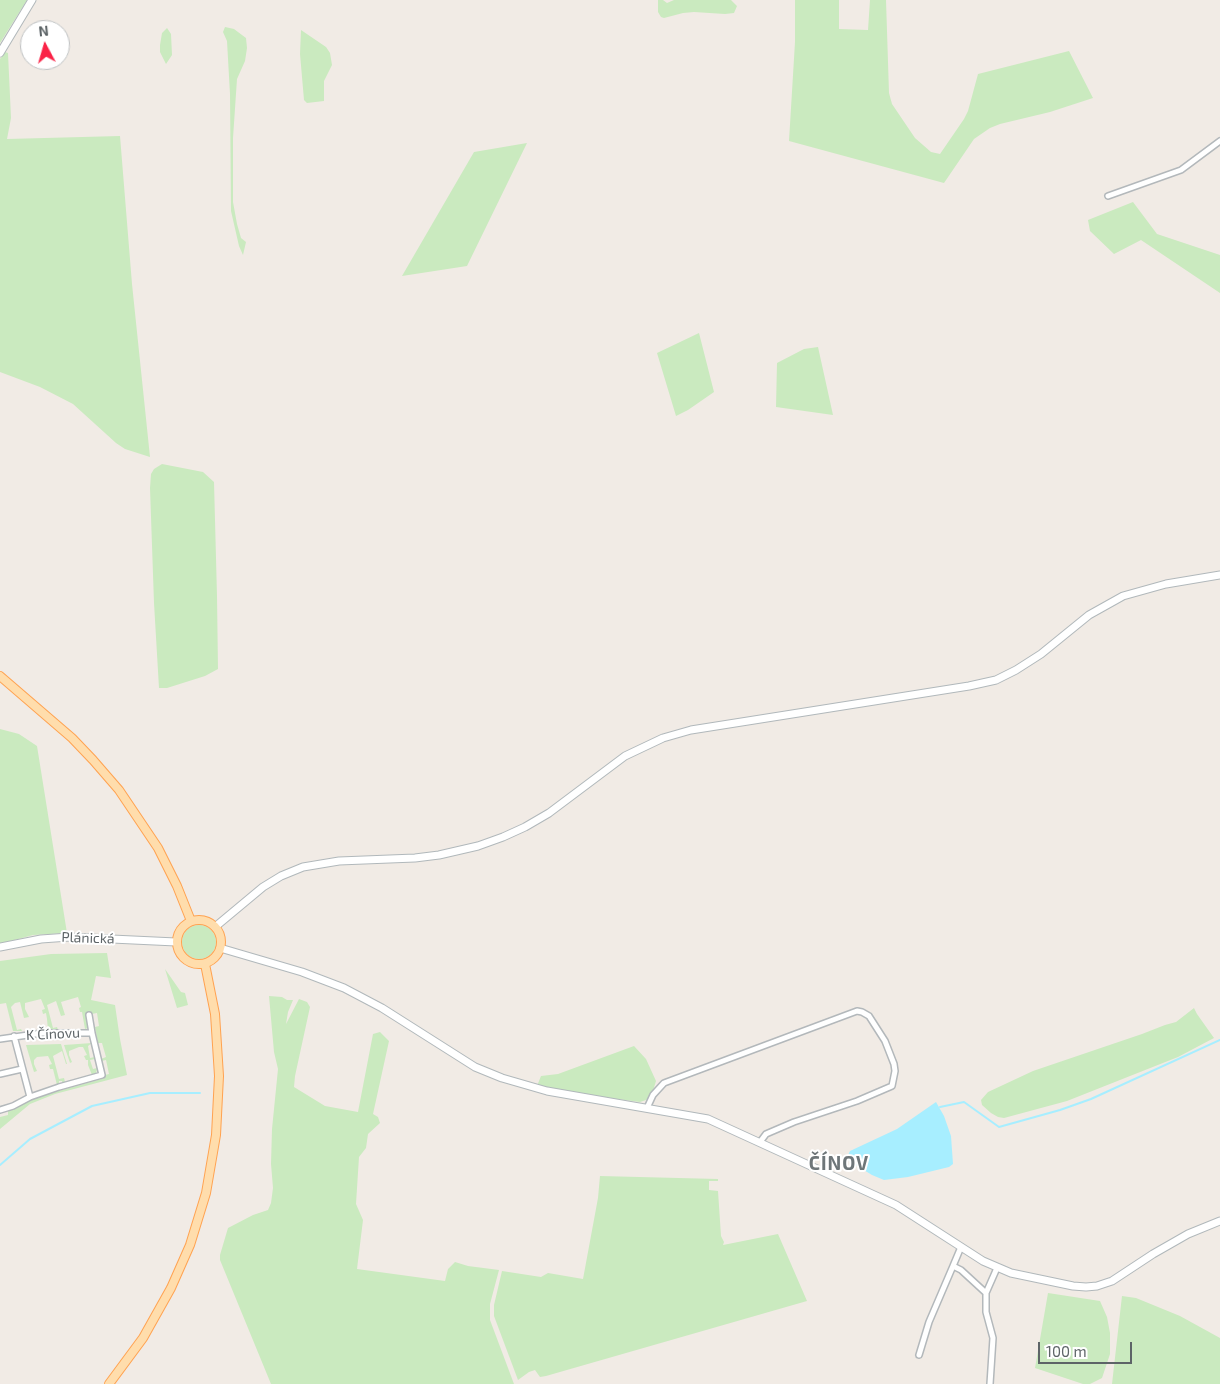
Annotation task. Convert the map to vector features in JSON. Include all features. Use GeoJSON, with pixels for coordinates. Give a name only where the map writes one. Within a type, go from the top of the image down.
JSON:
{"type":"FeatureCollection","features":[{"type":"Feature","properties":{"kind":"main road"},"geometry":{"type":"LineString","coordinates":[[0,53],[32,0]]}},
{"type":"Feature","properties":{"kind":"main road"},"geometry":{"type":"LineString","coordinates":[[216,927],[252,894],[275,879],[296,869],[316,864],[351,860],[427,857],[478,846],[510,834],[539,819],[615,762],[655,741],[691,730],[969,686],[996,680],[1041,654],[1089,615],[1124,596],[1166,584],[1220,576]]}},
{"type":"Feature","properties":{"kind":"main road"},"geometry":{"type":"LineString","coordinates":[[0,676],[72,738],[119,790],[158,848],[177,886],[191,921]]}},
{"type":"Feature","properties":{"kind":"main road"},"geometry":{"type":"LineString","coordinates":[[203,920],[216,927],[220,936],[220,948],[214,958],[205,964],[195,964],[184,959],[178,952],[176,942],[180,929],[191,921],[203,920]]}},
{"type":"Feature","properties":{"kind":"main road","name":"Plánická"},"geometry":{"type":"LineString","coordinates":[[0,947],[63,937],[176,942]]}},
{"type":"Feature","properties":{"kind":"main road"},"geometry":{"type":"LineString","coordinates":[[220,948],[308,974],[344,988],[382,1008],[474,1067],[502,1078],[547,1091],[708,1119],[896,1205],[997,1268],[1021,1275],[1074,1286],[1097,1286],[1112,1281],[1188,1234],[1220,1221]]}},
{"type":"Feature","properties":{"kind":"main road"},"geometry":{"type":"LineString","coordinates":[[109,1384],[143,1338],[171,1288],[192,1239],[208,1186],[216,1135],[219,1076],[216,1026],[205,964]]}},
{"type":"Feature","properties":{"kind":"street"},"geometry":{"type":"LineString","coordinates":[[1108,196],[1181,170],[1220,141]]}},
{"type":"Feature","properties":{"kind":"street"},"geometry":{"type":"LineString","coordinates":[[647,1108],[653,1095],[664,1083],[857,1011],[869,1016],[885,1041],[894,1064],[895,1071],[892,1086],[794,1122],[766,1134],[760,1142]]}},
{"type":"Feature","properties":{"kind":"street","name":"K Čínovu"},"geometry":{"type":"LineString","coordinates":[[0,1110],[59,1087],[102,1075],[89,1015]]}},
{"type":"Feature","properties":{"kind":"street","name":"K Čínovu"},"geometry":{"type":"LineString","coordinates":[[0,1039],[42,1033],[92,1032]]}},
{"type":"Feature","properties":{"kind":"street","name":"K Čínovu"},"geometry":{"type":"LineString","coordinates":[[14,1036],[30,1097]]}},
{"type":"Feature","properties":{"kind":"street"},"geometry":{"type":"LineString","coordinates":[[0,1074],[22,1069]]}},
{"type":"Feature","properties":{"kind":"street"},"geometry":{"type":"LineString","coordinates":[[919,1355],[929,1322],[961,1247]]}},
{"type":"Feature","properties":{"kind":"street"},"geometry":{"type":"LineString","coordinates":[[953,1266],[961,1270],[986,1293]]}},
{"type":"Feature","properties":{"kind":"street"},"geometry":{"type":"LineString","coordinates":[[990,1384],[993,1338],[986,1312],[986,1293],[997,1268]]}},
{"type":"Feature","properties":{"kind":"green space"},"geometry":{"type":"Polygon","coordinates":[[[0,0],[27,0],[0,43],[0,0]]]}},
{"type":"Feature","properties":{"kind":"green space"},"geometry":{"type":"Polygon","coordinates":[[[658,0],[663,0],[667,3],[674,0],[731,0],[737,6],[734,13],[694,12],[664,18],[658,12],[658,0]]]}},
{"type":"Feature","properties":{"kind":"green space"},"geometry":{"type":"Polygon","coordinates":[[[795,0],[839,0],[839,29],[868,30],[870,0],[886,0],[889,93],[892,104],[915,138],[931,152],[940,154],[964,119],[978,74],[1069,51],[1093,98],[990,128],[974,139],[944,183],[789,141],[795,42],[795,0]]]}},
{"type":"Feature","properties":{"kind":"green space"},"geometry":{"type":"Polygon","coordinates":[[[225,27],[234,29],[246,38],[247,48],[245,61],[237,79],[233,138],[233,202],[241,238],[246,242],[243,255],[231,211],[230,94],[227,41],[223,32],[225,27]]]}},
{"type":"Feature","properties":{"kind":"green space"},"geometry":{"type":"Polygon","coordinates":[[[167,28],[171,34],[172,55],[166,64],[160,52],[160,45],[162,33],[167,28]]]}},
{"type":"Feature","properties":{"kind":"green space"},"geometry":{"type":"Polygon","coordinates":[[[301,30],[326,47],[330,53],[332,65],[324,81],[324,101],[307,103],[304,100],[300,54],[301,30]]]}},
{"type":"Feature","properties":{"kind":"green space"},"geometry":{"type":"Polygon","coordinates":[[[5,52],[8,53],[11,118],[7,139],[120,136],[132,284],[150,457],[125,449],[116,443],[73,404],[40,387],[0,372],[0,59],[5,52]]]}},
{"type":"Feature","properties":{"kind":"green space"},"geometry":{"type":"Polygon","coordinates":[[[527,143],[467,266],[402,276],[474,152],[527,143]]]}},
{"type":"Feature","properties":{"kind":"green space"},"geometry":{"type":"Polygon","coordinates":[[[1133,202],[1157,234],[1220,255],[1220,293],[1141,240],[1114,254],[1090,231],[1088,220],[1133,202]]]}},
{"type":"Feature","properties":{"kind":"green space"},"geometry":{"type":"Polygon","coordinates":[[[699,333],[714,392],[676,416],[657,353],[699,333]]]}},
{"type":"Feature","properties":{"kind":"green space"},"geometry":{"type":"Polygon","coordinates":[[[818,347],[833,415],[776,407],[777,363],[804,349],[818,347]]]}},
{"type":"Feature","properties":{"kind":"green space"},"geometry":{"type":"Polygon","coordinates":[[[162,464],[203,472],[214,482],[217,596],[218,669],[205,676],[167,688],[159,688],[150,488],[151,474],[154,469],[162,464]]]}},
{"type":"Feature","properties":{"kind":"green space"},"geometry":{"type":"Polygon","coordinates":[[[0,729],[19,734],[37,746],[67,933],[33,935],[0,944],[0,729]]]}},
{"type":"Feature","properties":{"kind":"green space"},"geometry":{"type":"Polygon","coordinates":[[[199,925],[206,926],[211,930],[215,935],[215,949],[211,954],[206,958],[199,959],[192,958],[187,954],[183,949],[182,942],[183,935],[187,930],[192,926],[199,925]]]}},
{"type":"Feature","properties":{"kind":"green space"},"geometry":{"type":"Polygon","coordinates":[[[107,953],[111,978],[96,976],[91,1000],[115,1005],[127,1075],[55,1094],[30,1104],[0,1129],[0,1117],[8,1115],[8,1111],[44,1095],[105,1078],[105,1075],[109,1074],[106,1060],[101,1061],[101,1059],[106,1057],[102,1043],[98,1043],[95,1027],[99,1026],[97,1013],[86,1015],[88,1028],[85,1029],[78,997],[61,1002],[65,1015],[61,1016],[56,1001],[47,1005],[53,1028],[57,1027],[58,1030],[48,1030],[46,1013],[43,1014],[42,1010],[45,1009],[41,999],[25,1003],[25,1009],[29,1017],[24,1018],[20,1002],[15,1003],[11,1007],[17,1030],[21,1029],[22,1031],[13,1031],[6,1003],[0,1004],[0,961],[51,954],[107,953]]]}},
{"type":"Feature","properties":{"kind":"green space"},"geometry":{"type":"Polygon","coordinates":[[[165,969],[181,992],[185,993],[188,1005],[177,1008],[165,969]]]}},
{"type":"Feature","properties":{"kind":"green space"},"geometry":{"type":"Polygon","coordinates":[[[269,996],[293,1000],[286,1024],[299,999],[307,1002],[310,1007],[294,1087],[325,1106],[358,1112],[373,1034],[380,1032],[389,1041],[373,1114],[378,1117],[380,1123],[368,1134],[366,1148],[359,1157],[356,1204],[363,1220],[357,1269],[445,1281],[448,1269],[455,1262],[468,1266],[499,1270],[490,1304],[490,1320],[514,1384],[271,1384],[220,1260],[228,1228],[253,1215],[268,1210],[271,1203],[273,1188],[271,1164],[272,1129],[278,1069],[274,1052],[269,996]]]}},
{"type":"Feature","properties":{"kind":"green space"},"geometry":{"type":"Polygon","coordinates":[[[1194,1008],[1214,1038],[1178,1057],[1067,1101],[1004,1118],[991,1113],[982,1105],[981,1100],[988,1092],[1033,1071],[1176,1022],[1194,1008]]]}},
{"type":"Feature","properties":{"kind":"green space"},"geometry":{"type":"Polygon","coordinates":[[[92,1043],[88,1046],[90,1058],[95,1057],[95,1059],[90,1060],[93,1069],[97,1068],[96,1074],[92,1075],[88,1060],[84,1056],[87,1055],[83,1047],[69,1051],[72,1062],[70,1063],[64,1045],[92,1043]]]}},
{"type":"Feature","properties":{"kind":"green space"},"geometry":{"type":"Polygon","coordinates":[[[61,1044],[67,1064],[62,1051],[53,1056],[59,1079],[64,1078],[65,1082],[59,1081],[57,1085],[53,1069],[50,1069],[49,1065],[52,1064],[48,1056],[37,1057],[34,1060],[37,1071],[34,1072],[26,1045],[61,1044]]]}},
{"type":"Feature","properties":{"kind":"green space"},"geometry":{"type":"Polygon","coordinates":[[[634,1046],[646,1059],[656,1081],[652,1094],[646,1100],[640,1102],[537,1086],[541,1076],[558,1074],[634,1046]]]}},
{"type":"Feature","properties":{"kind":"green space"},"geometry":{"type":"Polygon","coordinates":[[[600,1176],[718,1179],[718,1181],[709,1181],[709,1190],[718,1191],[723,1245],[778,1234],[807,1301],[546,1376],[540,1377],[535,1370],[518,1380],[494,1316],[494,1305],[502,1271],[541,1277],[548,1273],[583,1279],[598,1198],[600,1176]]]}},
{"type":"Feature","properties":{"kind":"green space"},"geometry":{"type":"Polygon","coordinates":[[[1048,1293],[1100,1301],[1107,1317],[1110,1333],[1110,1354],[1102,1378],[1090,1384],[1083,1384],[1035,1368],[1048,1293]]]}},
{"type":"Feature","properties":{"kind":"green space"},"geometry":{"type":"Polygon","coordinates":[[[1122,1296],[1136,1298],[1180,1316],[1220,1338],[1220,1384],[1112,1384],[1122,1296]]]}},
{"type":"Feature","properties":{"kind":"water"},"geometry":{"type":"Polygon","coordinates":[[[936,1102],[944,1116],[951,1136],[953,1164],[949,1167],[908,1177],[884,1180],[849,1161],[847,1157],[850,1151],[897,1129],[936,1102]]]}},
{"type":"Feature","properties":{"kind":"waterway"},"geometry":{"type":"LineString","coordinates":[[940,1107],[964,1102],[999,1127],[1091,1099],[1220,1040]]}},
{"type":"Feature","properties":{"kind":"waterway"},"geometry":{"type":"LineString","coordinates":[[0,1165],[30,1139],[92,1106],[150,1093],[200,1093]]}},
{"type":"Feature","properties":{"kind":"district","name":"ČÍNOV"},"geometry":{"type":"Point","coordinates":[839,1164]}}]}
